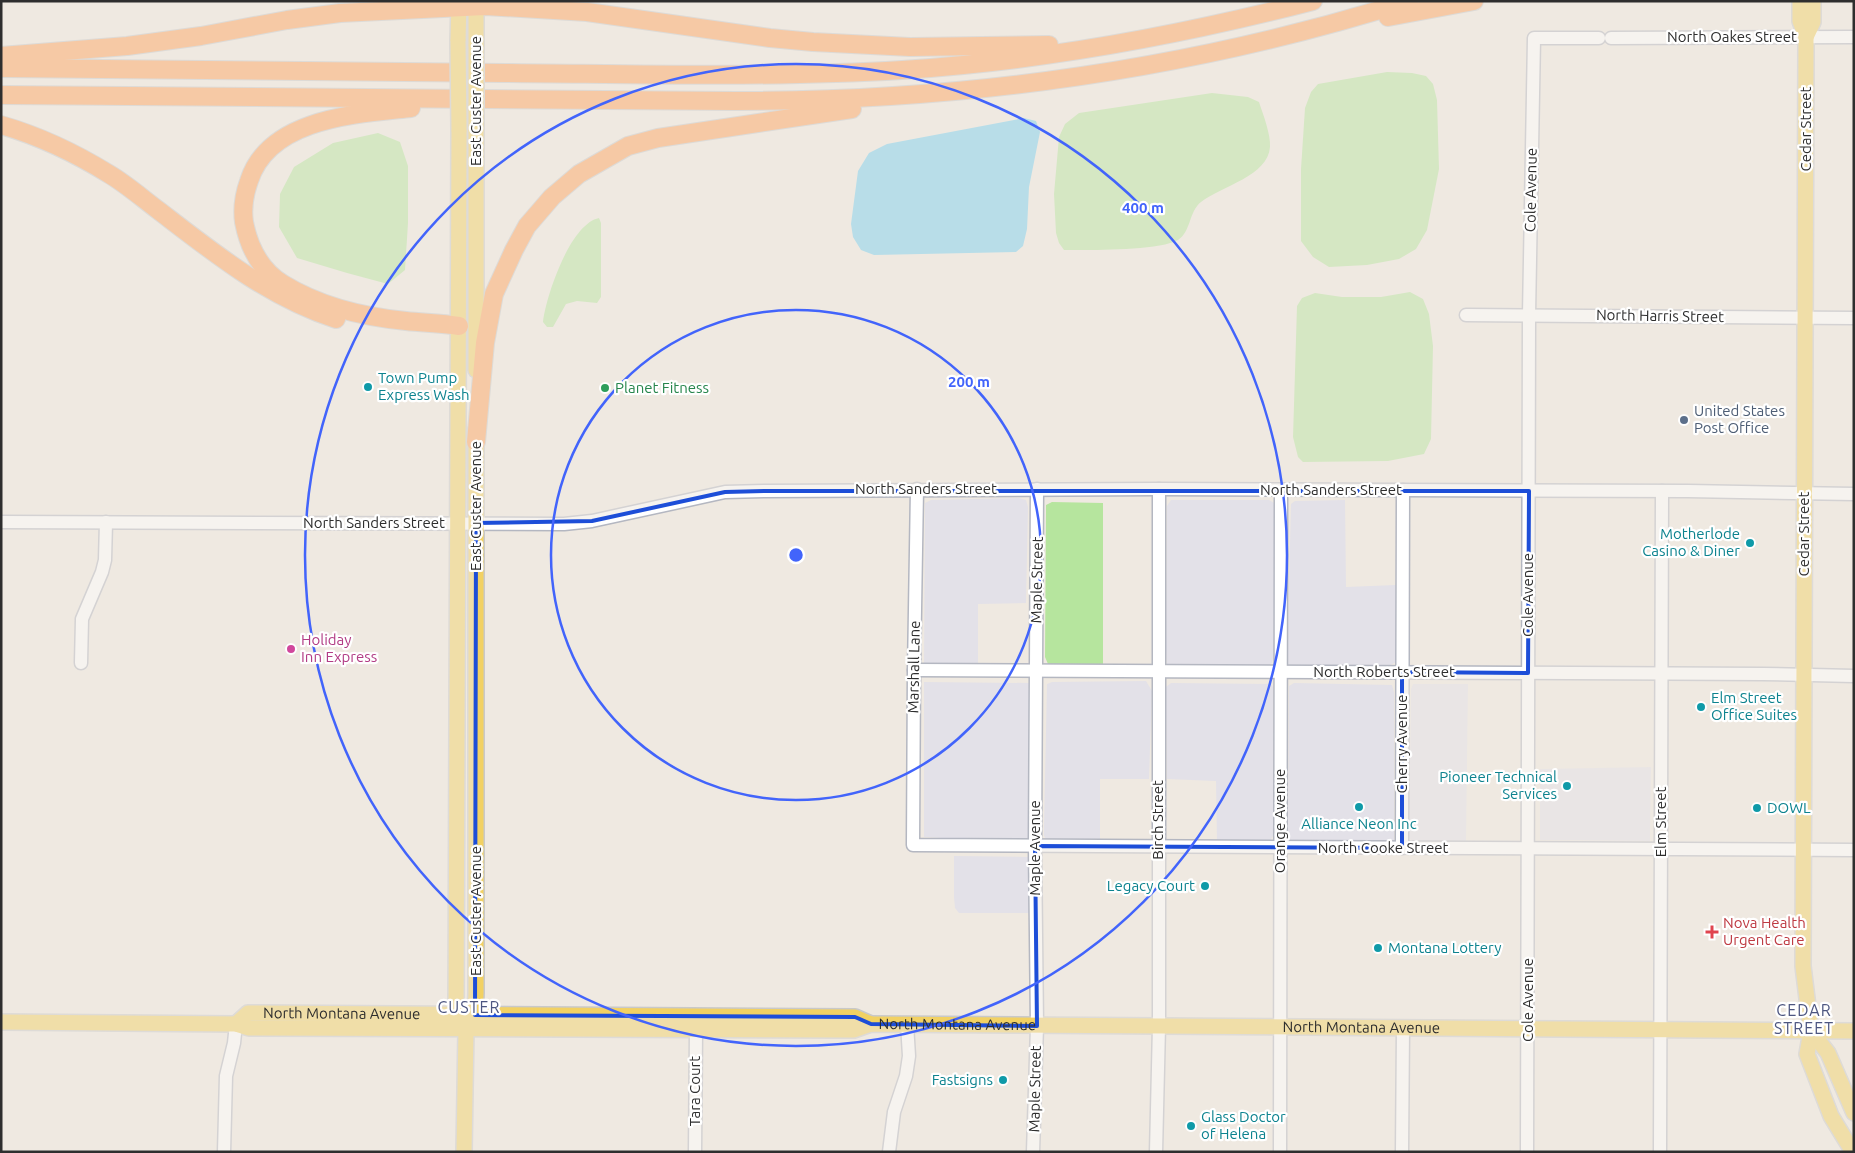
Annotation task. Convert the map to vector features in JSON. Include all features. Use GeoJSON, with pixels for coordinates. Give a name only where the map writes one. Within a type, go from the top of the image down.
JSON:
{"type":"FeatureCollection","features":[{"type":"Feature","properties":{"kind":"highway"},"geometry":{"type":"LineString","coordinates":[[1,68],[687,74],[815,74],[890,71],[965,65],[1114,45],[1203,28],[1313,1]]}},
{"type":"Feature","properties":{"kind":"highway"},"geometry":{"type":"LineString","coordinates":[[476,442],[485,343],[494,294],[514,250],[527,226],[552,197],[579,174],[628,146],[658,138],[1145,67],[1299,32],[1409,1]]}},
{"type":"Feature","properties":{"kind":"highway"},"geometry":{"type":"LineString","coordinates":[[1299,32],[1474,1]]}},
{"type":"Feature","properties":{"kind":"highway"},"geometry":{"type":"LineString","coordinates":[[1,56],[127,46],[201,36],[287,20],[459,4],[587,12],[770,38],[862,45],[910,47],[1114,45]]}},
{"type":"Feature","properties":{"kind":"highway"},"geometry":{"type":"LineString","coordinates":[[1,95],[825,100],[975,91]]}},
{"type":"Feature","properties":{"kind":"highway"},"geometry":{"type":"LineString","coordinates":[[464,330],[366,315],[328,304],[282,284],[265,270],[253,253],[243,216],[244,196],[251,174],[266,150],[309,125],[371,112],[424,106],[525,99]]}},
{"type":"Feature","properties":{"kind":"highway"},"geometry":{"type":"LineString","coordinates":[[1,125],[56,144],[110,174],[221,258],[276,294],[309,310],[349,323],[390,331],[445,336],[464,330]]}},
{"type":"Feature","properties":{"kind":"main road","name":"Cedar Street"},"geometry":{"type":"LineString","coordinates":[[1800,1],[1800,21],[1806,37],[1803,966],[1811,1030]]}},
{"type":"Feature","properties":{"kind":"main road","name":"Cedar Street"},"geometry":{"type":"LineString","coordinates":[[1806,37],[1813,22],[1813,1]]}},
{"type":"Feature","properties":{"kind":"main road","name":"East Custer Avenue"},"geometry":{"type":"LineString","coordinates":[[459,4],[459,130],[464,330],[476,442],[475,1015]]}},
{"type":"Feature","properties":{"kind":"main road","name":"East Custer Avenue"},"geometry":{"type":"LineString","coordinates":[[456,1015],[457,523],[464,330],[476,130],[476,4]]}},
{"type":"Feature","properties":{"kind":"main road","name":"North Montana Avenue"},"geometry":{"type":"LineString","coordinates":[[236,1024],[248,1013],[855,1017],[871,1024]]}},
{"type":"Feature","properties":{"kind":"main road"},"geometry":{"type":"LineString","coordinates":[[456,1015],[466,1028]]}},
{"type":"Feature","properties":{"kind":"main road"},"geometry":{"type":"LineString","coordinates":[[464,1152],[466,1028],[475,1015]]}},
{"type":"Feature","properties":{"kind":"main road","name":"North Montana Avenue"},"geometry":{"type":"LineString","coordinates":[[1,1022],[236,1024],[249,1028],[854,1030],[871,1024],[907,1024],[1854,1031]]}},
{"type":"Feature","properties":{"kind":"main road"},"geometry":{"type":"LineString","coordinates":[[1811,1030],[1828,1054],[1854,1113]]}},
{"type":"Feature","properties":{"kind":"main road"},"geometry":{"type":"LineString","coordinates":[[1811,1030],[1807,1054],[1828,1108],[1847,1148]]}},
{"type":"Feature","properties":{"kind":"street","name":"North Oakes Street"},"geometry":{"type":"LineString","coordinates":[[1534,38],[1854,36]]}},
{"type":"Feature","properties":{"kind":"street","name":"Cole Avenue"},"geometry":{"type":"LineString","coordinates":[[1527,1152],[1529,315],[1534,38]]}},
{"type":"Feature","properties":{"kind":"street","name":"North Harris Street"},"geometry":{"type":"LineString","coordinates":[[1466,315],[1854,318]]}},
{"type":"Feature","properties":{"kind":"street","name":"North Sanders Street"},"geometry":{"type":"LineString","coordinates":[[1,522],[564,524],[592,522],[725,492],[917,489],[1528,490],[1854,494]]}},
{"type":"Feature","properties":{"kind":"street","name":"Marshall Lane"},"geometry":{"type":"LineString","coordinates":[[913,845],[917,489]]}},
{"type":"Feature","properties":{"kind":"street","name":"Maple Street"},"geometry":{"type":"LineString","coordinates":[[1036,670],[1038,489]]}},
{"type":"Feature","properties":{"kind":"street","name":"Birch Street"},"geometry":{"type":"LineString","coordinates":[[1156,1152],[1159,489]]}},
{"type":"Feature","properties":{"kind":"street","name":"Orange Avenue"},"geometry":{"type":"LineString","coordinates":[[1280,1152],[1281,490]]}},
{"type":"Feature","properties":{"kind":"street","name":"Cherry Avenue"},"geometry":{"type":"LineString","coordinates":[[1402,848],[1403,490]]}},
{"type":"Feature","properties":{"kind":"street","name":"Elm Street"},"geometry":{"type":"LineString","coordinates":[[1660,1152],[1662,491]]}},
{"type":"Feature","properties":{"kind":"street"},"geometry":{"type":"LineString","coordinates":[[80,664],[82,619],[102,572],[106,522]]}},
{"type":"Feature","properties":{"kind":"street","name":"North Roberts Street"},"geometry":{"type":"LineString","coordinates":[[914,670],[1662,673],[1854,676]]}},
{"type":"Feature","properties":{"kind":"street","name":"Maple Avenue"},"geometry":{"type":"LineString","coordinates":[[1036,670],[1037,1026]]}},
{"type":"Feature","properties":{"kind":"street","name":"North Cooke Street"},"geometry":{"type":"LineString","coordinates":[[913,845],[1854,850]]}},
{"type":"Feature","properties":{"kind":"street"},"geometry":{"type":"LineString","coordinates":[[224,1152],[226,1076],[234,1043],[236,1024]]}},
{"type":"Feature","properties":{"kind":"street"},"geometry":{"type":"LineString","coordinates":[[889,1152],[894,1112],[906,1076],[909,1056],[907,1024]]}},
{"type":"Feature","properties":{"kind":"street","name":"Maple Street"},"geometry":{"type":"LineString","coordinates":[[1033,1152],[1037,1026]]}},
{"type":"Feature","properties":{"kind":"street"},"geometry":{"type":"LineString","coordinates":[[1402,1152],[1403,1028]]}},
{"type":"Feature","properties":{"kind":"street","name":"Tara Court"},"geometry":{"type":"LineString","coordinates":[[695,1152],[696,1030]]}},
{"type":"Feature","properties":{"kind":"highlighted area"},"geometry":{"type":"Polygon","coordinates":[[[1529,491],[1528,673],[1402,672],[1402,848],[1035,846],[1037,1026],[871,1024],[855,1017],[475,1015],[476,523],[592,521],[725,492],[1529,491]]]}},
{"type":"Feature","properties":{"kind":"shaded area"},"geometry":{"type":"Polygon","coordinates":[[[1019,498],[1026,500],[1028,507],[1026,603],[978,604],[978,664],[924,665],[925,503],[931,500],[1019,498]]]}},
{"type":"Feature","properties":{"kind":"shaded area"},"geometry":{"type":"Polygon","coordinates":[[[1171,500],[1269,500],[1274,503],[1274,652],[1272,663],[1268,666],[1167,666],[1167,506],[1171,500]]]}},
{"type":"Feature","properties":{"kind":"shaded area"},"geometry":{"type":"Polygon","coordinates":[[[1345,500],[1346,587],[1396,585],[1396,662],[1387,667],[1287,666],[1291,504],[1295,501],[1345,500]]]}},
{"type":"Feature","properties":{"kind":"shaded area"},"geometry":{"type":"Polygon","coordinates":[[[1146,681],[1152,691],[1149,779],[1100,779],[1100,841],[1048,841],[1044,836],[1047,684],[1052,682],[1146,681]]]}},
{"type":"Feature","properties":{"kind":"shaded area"},"geometry":{"type":"Polygon","coordinates":[[[924,682],[1030,683],[1029,843],[924,837],[924,682]]]}},
{"type":"Feature","properties":{"kind":"shaded area"},"geometry":{"type":"Polygon","coordinates":[[[1171,683],[1271,684],[1273,687],[1273,836],[1269,842],[1217,842],[1216,781],[1167,779],[1166,687],[1171,683]]]}},
{"type":"Feature","properties":{"kind":"shaded area"},"geometry":{"type":"Polygon","coordinates":[[[1294,683],[1392,685],[1394,692],[1394,840],[1389,842],[1293,845],[1288,841],[1289,686],[1294,683]]]}},
{"type":"Feature","properties":{"kind":"shaded area"},"geometry":{"type":"Polygon","coordinates":[[[1413,684],[1468,684],[1466,843],[1413,842],[1409,838],[1411,689],[1413,684]]]}},
{"type":"Feature","properties":{"kind":"shaded area"},"geometry":{"type":"Polygon","coordinates":[[[1651,767],[1650,841],[1540,840],[1540,769],[1651,767]]]}},
{"type":"Feature","properties":{"kind":"shaded area"},"geometry":{"type":"Polygon","coordinates":[[[954,856],[1030,857],[1030,913],[959,913],[955,908],[954,897],[954,856]]]}},
{"type":"Feature","properties":{"kind":"green space"},"geometry":{"type":"Polygon","coordinates":[[[1387,72],[1412,73],[1426,76],[1433,84],[1437,100],[1439,169],[1427,230],[1416,249],[1399,259],[1367,265],[1329,267],[1313,257],[1301,241],[1301,169],[1305,108],[1311,92],[1318,84],[1387,72]]]}},
{"type":"Feature","properties":{"kind":"green space"},"geometry":{"type":"Polygon","coordinates":[[[1212,93],[1248,97],[1259,102],[1270,142],[1267,157],[1261,166],[1243,179],[1201,202],[1194,211],[1185,232],[1178,240],[1168,244],[1140,248],[1064,250],[1059,243],[1056,233],[1054,194],[1059,137],[1065,124],[1079,113],[1212,93]]]}},
{"type":"Feature","properties":{"kind":"green space"},"geometry":{"type":"Polygon","coordinates":[[[378,133],[400,142],[408,166],[408,223],[405,270],[388,284],[297,258],[279,227],[280,194],[294,167],[333,143],[378,133]]]}},
{"type":"Feature","properties":{"kind":"green space"},"geometry":{"type":"Polygon","coordinates":[[[599,218],[601,223],[601,297],[597,303],[577,301],[566,304],[553,327],[547,327],[543,322],[545,310],[561,262],[578,233],[588,223],[599,218]]]}},
{"type":"Feature","properties":{"kind":"green space"},"geometry":{"type":"Polygon","coordinates":[[[1410,292],[1423,299],[1429,314],[1433,346],[1431,439],[1424,454],[1388,461],[1303,462],[1298,457],[1293,437],[1297,306],[1302,298],[1315,293],[1342,297],[1381,297],[1410,292]]]}},
{"type":"Feature","properties":{"kind":"green space"},"geometry":{"type":"Polygon","coordinates":[[[1052,502],[1103,503],[1103,666],[1052,666],[1048,664],[1045,657],[1046,505],[1052,502]]]}},
{"type":"Feature","properties":{"kind":"water"},"geometry":{"type":"Polygon","coordinates":[[[1024,118],[1036,121],[1040,132],[1029,187],[1027,229],[1023,246],[1016,252],[874,255],[861,250],[853,237],[851,224],[858,171],[869,153],[887,144],[1024,118]]]}},
{"type":"Feature","properties":{"kind":"place","name":"Town Pump Express Wash"},"geometry":{"type":"Point","coordinates":[368,387]}},
{"type":"Feature","properties":{"kind":"place","name":"Planet Fitness"},"geometry":{"type":"Point","coordinates":[605,388]}},
{"type":"Feature","properties":{"kind":"place","name":"United States Post Office"},"geometry":{"type":"Point","coordinates":[1684,420]}},
{"type":"Feature","properties":{"kind":"place","name":"Motherlode Casino & Diner"},"geometry":{"type":"Point","coordinates":[1750,543]}},
{"type":"Feature","properties":{"kind":"place","name":"Holiday Inn Express"},"geometry":{"type":"Point","coordinates":[291,649]}},
{"type":"Feature","properties":{"kind":"place","name":"Elm Street Office Suites"},"geometry":{"type":"Point","coordinates":[1701,707]}},
{"type":"Feature","properties":{"kind":"place","name":"Pioneer Technical Services"},"geometry":{"type":"Point","coordinates":[1567,786]}},
{"type":"Feature","properties":{"kind":"place","name":"Alliance Neon Inc"},"geometry":{"type":"Point","coordinates":[1359,807]}},
{"type":"Feature","properties":{"kind":"place","name":"DOWL"},"geometry":{"type":"Point","coordinates":[1757,808]}},
{"type":"Feature","properties":{"kind":"place","name":"Legacy Court"},"geometry":{"type":"Point","coordinates":[1205,886]}},
{"type":"Feature","properties":{"kind":"place","name":"Nova Health Urgent Care"},"geometry":{"type":"Point","coordinates":[1712,932]}},
{"type":"Feature","properties":{"kind":"place","name":"Montana Lottery"},"geometry":{"type":"Point","coordinates":[1378,948]}},
{"type":"Feature","properties":{"kind":"place","name":"Fastsigns"},"geometry":{"type":"Point","coordinates":[1003,1080]}},
{"type":"Feature","properties":{"kind":"place","name":"Glass Doctor of Helena"},"geometry":{"type":"Point","coordinates":[1191,1126]}},
{"type":"Feature","properties":{"kind":"district","name":"CUSTER"},"geometry":{"type":"Point","coordinates":[469,1007]}},
{"type":"Feature","properties":{"kind":"district","name":"CEDAR STREET"},"geometry":{"type":"Point","coordinates":[1804,1019]}}]}
